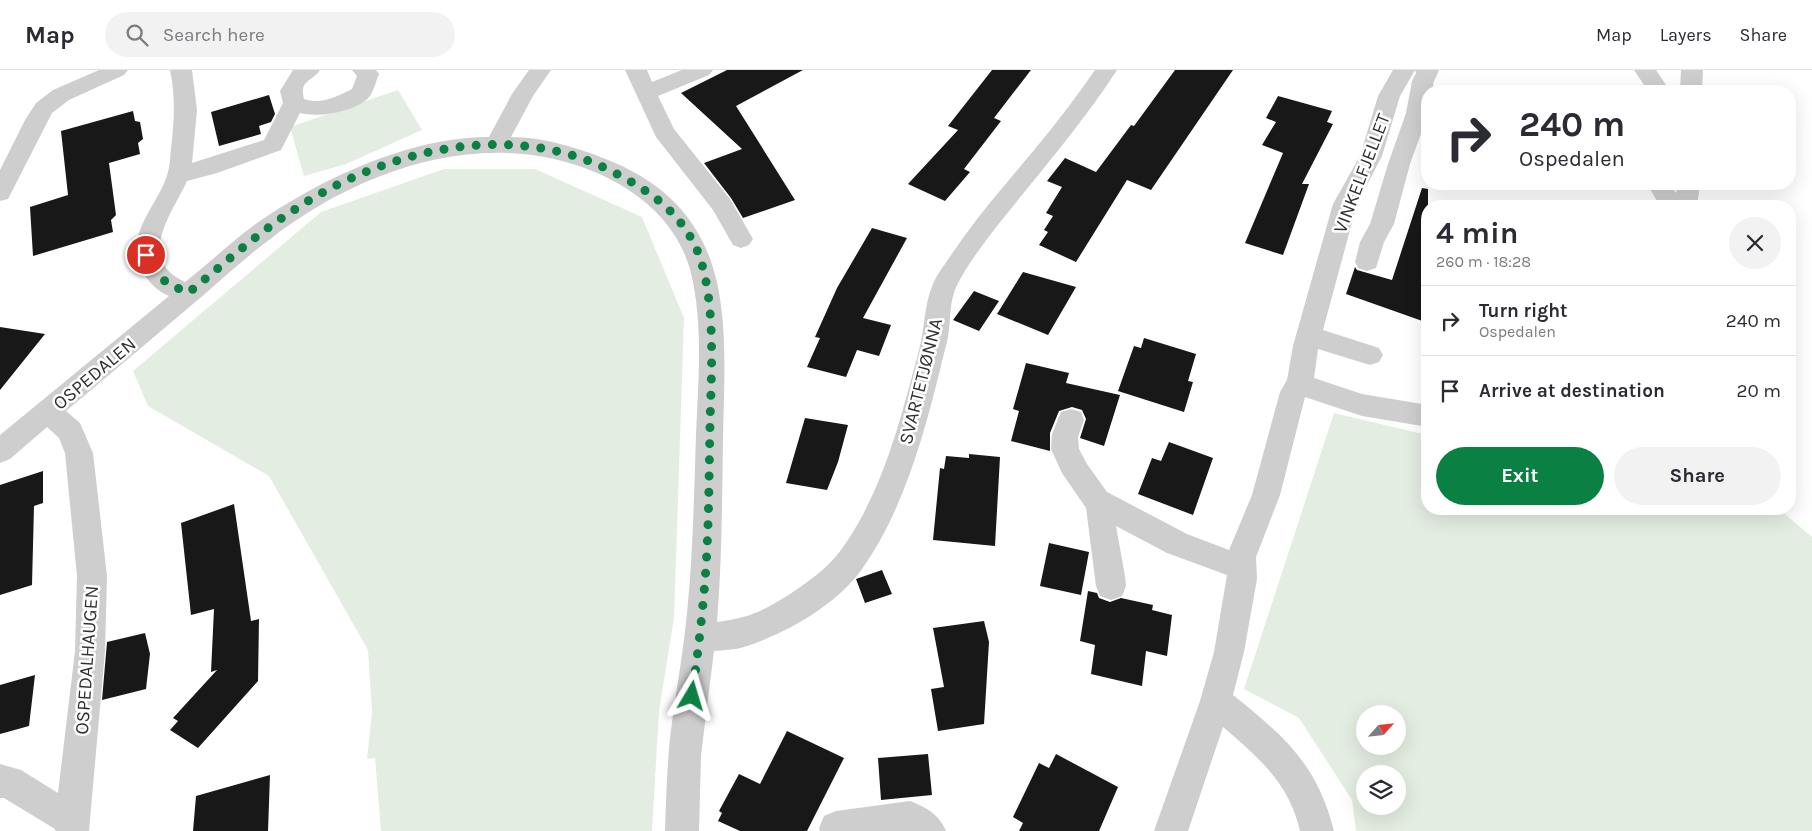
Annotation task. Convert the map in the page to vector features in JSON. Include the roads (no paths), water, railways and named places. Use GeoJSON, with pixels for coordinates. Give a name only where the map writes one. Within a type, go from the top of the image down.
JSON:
{"type":"FeatureCollection","features":[{"type":"Feature","properties":{"kind":"street"},"geometry":{"type":"LineString","coordinates":[[0,193],[36,120],[44,108],[61,96],[117,70]]}},
{"type":"Feature","properties":{"kind":"street"},"geometry":{"type":"LineString","coordinates":[[178,174],[209,168],[273,145],[294,103],[290,91],[298,76],[309,70]]}},
{"type":"Feature","properties":{"kind":"street"},"geometry":{"type":"LineString","coordinates":[[294,103],[305,108],[335,108],[361,94],[368,74],[363,70]]}},
{"type":"Feature","properties":{"kind":"street"},"geometry":{"type":"LineString","coordinates":[[497,144],[523,94],[540,70]]}},
{"type":"Feature","properties":{"kind":"street"},"geometry":{"type":"LineString","coordinates":[[636,70],[664,132],[722,205],[741,239]]}},
{"type":"Feature","properties":{"kind":"street"},"geometry":{"type":"LineString","coordinates":[[647,92],[702,70]]}},
{"type":"Feature","properties":{"kind":"street","name":"SVARTETJØNNA"},"geometry":{"type":"LineString","coordinates":[[700,638],[742,633],[777,619],[838,576],[851,560],[879,515],[902,455],[924,384],[935,337],[939,303],[945,284],[981,229],[1073,118],[1106,70]]}},
{"type":"Feature","properties":{"kind":"street","name":"VINKELFJELLET"},"geometry":{"type":"LineString","coordinates":[[1171,831],[1216,701],[1229,652],[1242,579],[1241,557],[1266,495],[1293,392],[1300,384],[1309,336],[1345,204],[1371,156],[1389,96],[1404,70]]}},
{"type":"Feature","properties":{"kind":"street","name":"VINKELFJELLET"},"geometry":{"type":"LineString","coordinates":[[1423,85],[1428,71],[1424,70]]}},
{"type":"Feature","properties":{"kind":"street"},"geometry":{"type":"LineString","coordinates":[[1646,70],[1655,85]]}},
{"type":"Feature","properties":{"kind":"street"},"geometry":{"type":"LineString","coordinates":[[1691,85],[1692,70]]}},
{"type":"Feature","properties":{"kind":"street"},"geometry":{"type":"LineString","coordinates":[[184,72],[187,120],[178,174],[149,235],[146,255],[150,268],[165,282],[188,293]]}},
{"type":"Feature","properties":{"kind":"street","name":"VINKELFJELLET"},"geometry":{"type":"LineString","coordinates":[[1367,262],[1372,242],[1382,224],[1421,95]]}},
{"type":"Feature","properties":{"kind":"street","name":"OSPEDALEN"},"geometry":{"type":"LineString","coordinates":[[0,452],[261,233],[296,208],[342,183],[405,158],[470,146],[497,144],[515,144],[575,156],[628,179],[664,204],[690,237],[705,278],[710,326],[711,382],[706,566],[700,638],[685,755],[682,831]]}},
{"type":"Feature","properties":{"kind":"street"},"geometry":{"type":"LineString","coordinates":[[1309,336],[1370,355]]}},
{"type":"Feature","properties":{"kind":"street"},"geometry":{"type":"LineString","coordinates":[[1300,384],[1330,397],[1349,402],[1421,415]]}},
{"type":"Feature","properties":{"kind":"street","name":"OSPEDALHAUGEN"},"geometry":{"type":"LineString","coordinates":[[47,412],[70,431],[78,453],[92,576],[90,652],[72,826]]}},
{"type":"Feature","properties":{"kind":"street"},"geometry":{"type":"LineString","coordinates":[[1071,420],[1063,445],[1069,460],[1097,502],[1177,544],[1240,567]]}},
{"type":"Feature","properties":{"kind":"street"},"geometry":{"type":"LineString","coordinates":[[1100,503],[1099,513],[1111,571],[1111,586]]}},
{"type":"Feature","properties":{"kind":"street"},"geometry":{"type":"LineString","coordinates":[[1216,701],[1249,726],[1288,767],[1306,794],[1317,831]]}},
{"type":"Feature","properties":{"kind":"street"},"geometry":{"type":"LineString","coordinates":[[0,781],[9,782],[72,826]]}},
{"type":"Feature","properties":{"kind":"street"},"geometry":{"type":"LineString","coordinates":[[836,828],[910,818],[929,831]]}}]}
